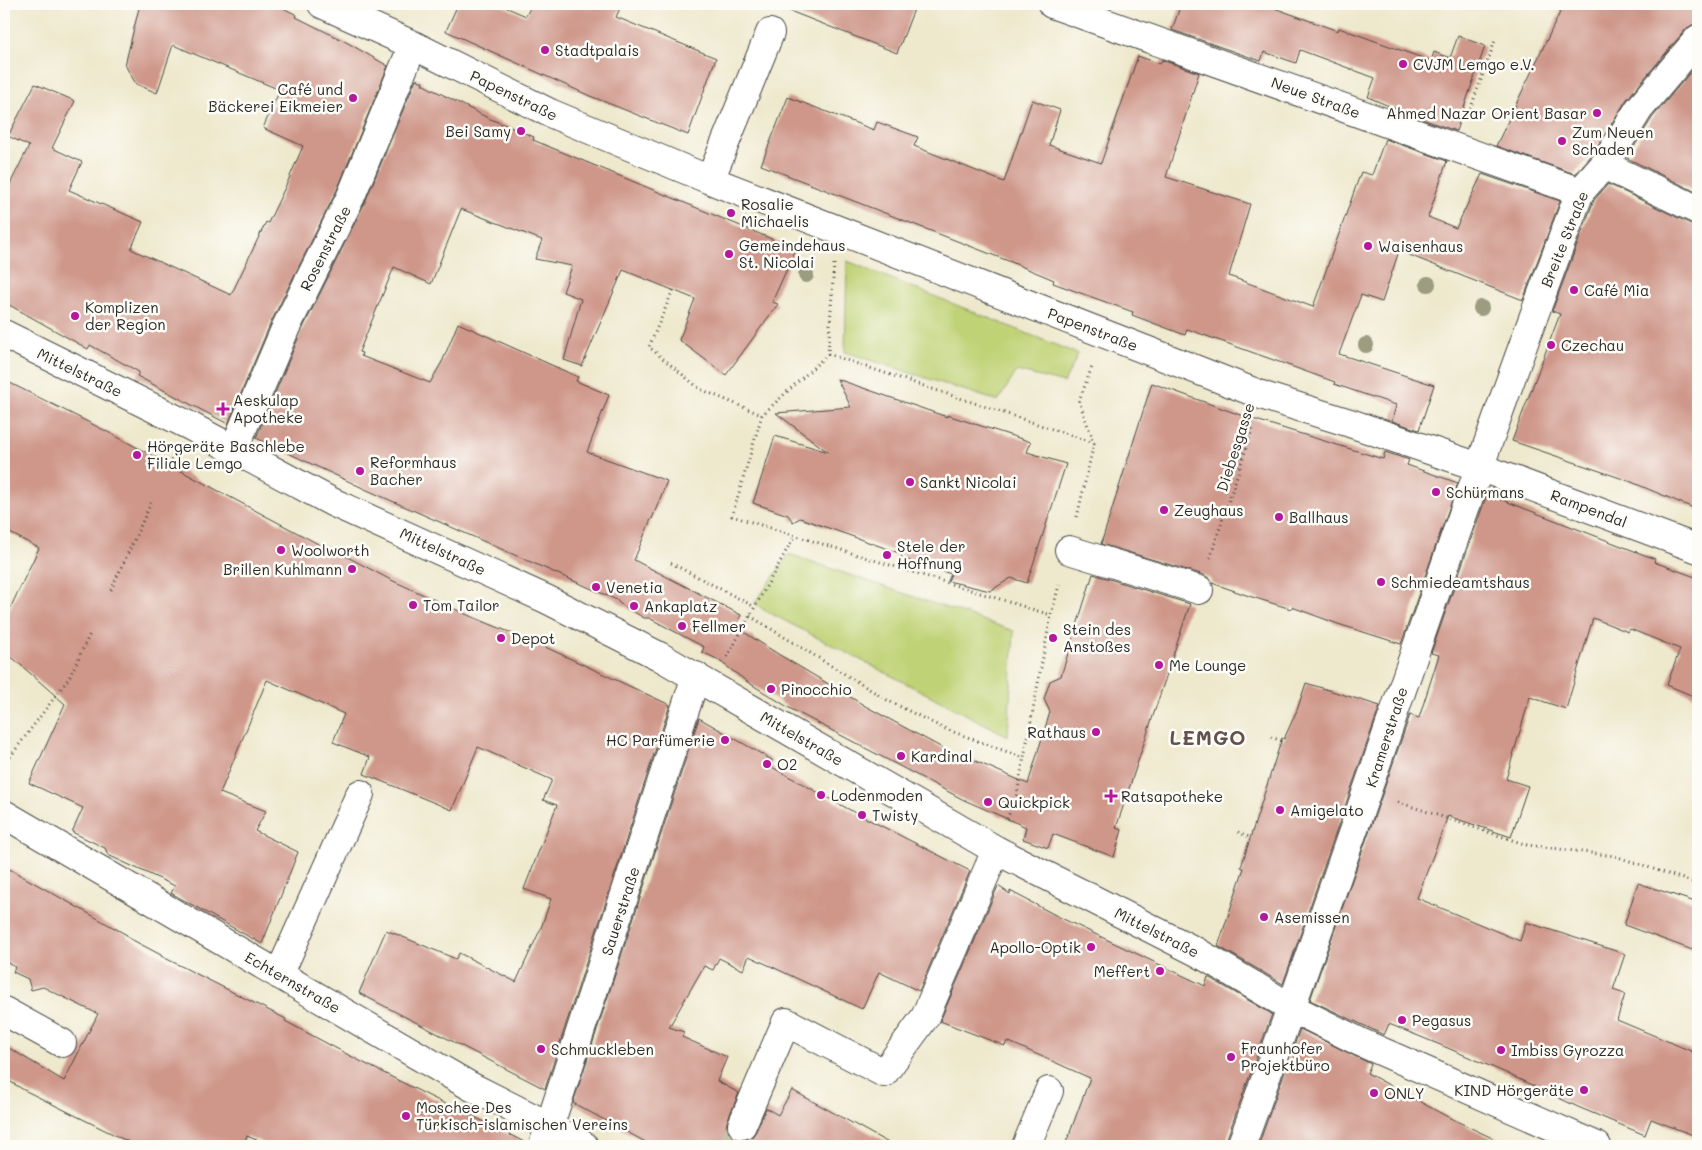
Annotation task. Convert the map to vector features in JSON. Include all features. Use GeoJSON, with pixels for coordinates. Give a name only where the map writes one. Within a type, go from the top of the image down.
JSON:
{"type":"FeatureCollection","features":[{"type":"Feature","properties":{"kind":"street","name":"Papenstraße"},"geometry":{"type":"LineString","coordinates":[[322,4],[413,45],[550,113],[710,180],[1264,396],[1479,466]]}},
{"type":"Feature","properties":{"kind":"street","name":"Neue Straße"},"geometry":{"type":"LineString","coordinates":[[1052,4],[1580,192]]}},
{"type":"Feature","properties":{"kind":"street"},"geometry":{"type":"LineString","coordinates":[[710,180],[770,33]]}},
{"type":"Feature","properties":{"kind":"street","name":"Breite Straße"},"geometry":{"type":"LineString","coordinates":[[1479,466],[1537,304],[1580,192],[1604,164],[1639,109],[1698,39]]}},
{"type":"Feature","properties":{"kind":"street","name":"Rosenstraße"},"geometry":{"type":"LineString","coordinates":[[234,449],[286,327],[351,196],[413,45]]}},
{"type":"Feature","properties":{"kind":"street"},"geometry":{"type":"LineString","coordinates":[[1604,164],[1698,210]]}},
{"type":"Feature","properties":{"kind":"street","name":"Mittelstraße"},"geometry":{"type":"LineString","coordinates":[[4,334],[234,449],[332,502],[546,599],[704,681],[996,850],[1197,952],[1292,1008],[1360,1042],[1597,1146]]}},
{"type":"Feature","properties":{"kind":"street","name":"Rampendal"},"geometry":{"type":"LineString","coordinates":[[1479,466],[1698,549]]}},
{"type":"Feature","properties":{"kind":"street","name":"Kramerstraße"},"geometry":{"type":"LineString","coordinates":[[1241,1146],[1368,792],[1479,466]]}},
{"type":"Feature","properties":{"kind":"street"},"geometry":{"type":"LineString","coordinates":[[1069,550],[1199,590]]}},
{"type":"Feature","properties":{"kind":"street","name":"Sauerstraße"},"geometry":{"type":"LineString","coordinates":[[547,1137],[704,681]]}},
{"type":"Feature","properties":{"kind":"street"},"geometry":{"type":"LineString","coordinates":[[280,975],[360,794]]}},
{"type":"Feature","properties":{"kind":"street","name":"Echternstraße"},"geometry":{"type":"LineString","coordinates":[[4,814],[470,1086],[547,1137],[584,1146]]}},
{"type":"Feature","properties":{"kind":"street"},"geometry":{"type":"LineString","coordinates":[[742,1125],[786,1022],[884,1073],[925,1017],[996,850]]}},
{"type":"Feature","properties":{"kind":"street"},"geometry":{"type":"LineString","coordinates":[[4,1011],[62,1043]]}},
{"type":"Feature","properties":{"kind":"street"},"geometry":{"type":"LineString","coordinates":[[1026,1146],[1049,1091]]}},
{"type":"Feature","properties":{"kind":"path"},"geometry":{"type":"LineString","coordinates":[[1456,147],[1495,41]]}},
{"type":"Feature","properties":{"kind":"path"},"geometry":{"type":"LineString","coordinates":[[837,229],[828,354],[762,414],[732,516],[1051,615]]}},
{"type":"Feature","properties":{"kind":"path"},"geometry":{"type":"LineString","coordinates":[[673,290],[649,347],[700,389],[762,414]]}},
{"type":"Feature","properties":{"kind":"path"},"geometry":{"type":"LineString","coordinates":[[996,850],[1017,794],[1051,615],[1069,550],[1094,443],[1079,401],[1105,334]]}},
{"type":"Feature","properties":{"kind":"path"},"geometry":{"type":"LineString","coordinates":[[828,354],[1094,443]]}},
{"type":"Feature","properties":{"kind":"path","name":"Diebesgasse"},"geometry":{"type":"LineString","coordinates":[[1199,590],[1264,396]]}},
{"type":"Feature","properties":{"kind":"path"},"geometry":{"type":"LineString","coordinates":[[110,590],[152,503]]}},
{"type":"Feature","properties":{"kind":"path"},"geometry":{"type":"LineString","coordinates":[[704,681],[750,616],[795,535]]}},
{"type":"Feature","properties":{"kind":"path"},"geometry":{"type":"LineString","coordinates":[[671,563],[755,607]]}},
{"type":"Feature","properties":{"kind":"path"},"geometry":{"type":"LineString","coordinates":[[750,616],[887,700],[943,728],[1024,758]]}},
{"type":"Feature","properties":{"kind":"path"},"geometry":{"type":"LineString","coordinates":[[4,765],[69,678],[91,632]]}},
{"type":"Feature","properties":{"kind":"path"},"geometry":{"type":"LineString","coordinates":[[1271,737],[1282,741]]}},
{"type":"Feature","properties":{"kind":"path"},"geometry":{"type":"LineString","coordinates":[[1368,792],[1527,845],[1615,856],[1698,884]]}},
{"type":"Feature","properties":{"kind":"path"},"geometry":{"type":"LineString","coordinates":[[1238,832],[1250,837]]}},
{"type":"Feature","properties":{"kind":"green space"},"geometry":{"type":"Polygon","coordinates":[[[847,261],[1078,354],[1064,383],[1017,371],[998,401],[845,352],[847,261]]]}},
{"type":"Feature","properties":{"kind":"green space"},"geometry":{"type":"Polygon","coordinates":[[[789,554],[1014,631],[1008,736],[764,610],[755,603],[789,554]]]}},
{"type":"Feature","properties":{"kind":"building"},"geometry":{"type":"Polygon","coordinates":[[[140,4],[275,4],[388,66],[337,190],[272,320],[228,424],[137,376],[139,372],[90,345],[88,349],[4,302],[4,196],[29,146],[8,136],[35,84],[75,101],[52,148],[82,162],[69,190],[143,222],[131,249],[231,295],[288,181],[303,146],[263,128],[280,90],[173,45],[157,93],[136,84],[125,65],[140,4]]]}},
{"type":"Feature","properties":{"kind":"building"},"geometry":{"type":"Polygon","coordinates":[[[458,4],[498,4],[526,16],[532,4],[622,4],[616,17],[716,58],[688,135],[590,96],[446,31],[458,4]]]}},
{"type":"Feature","properties":{"kind":"building"},"geometry":{"type":"Polygon","coordinates":[[[777,4],[916,4],[897,53],[777,6],[777,4]]]}},
{"type":"Feature","properties":{"kind":"building"},"geometry":{"type":"Polygon","coordinates":[[[1181,4],[1263,4],[1338,31],[1339,28],[1431,61],[1434,52],[1450,58],[1458,36],[1485,46],[1456,131],[1396,110],[1368,97],[1375,78],[1300,50],[1296,63],[1264,52],[1261,61],[1172,30],[1181,4]]]}},
{"type":"Feature","properties":{"kind":"building"},"geometry":{"type":"Polygon","coordinates":[[[1564,4],[1698,4],[1698,24],[1686,29],[1627,99],[1591,156],[1575,174],[1496,146],[1564,4]]]}},
{"type":"Feature","properties":{"kind":"building"},"geometry":{"type":"Polygon","coordinates":[[[1138,56],[1160,64],[1162,60],[1199,73],[1166,177],[1250,204],[1229,276],[1313,307],[1361,172],[1372,175],[1385,139],[1447,161],[1428,217],[1456,228],[1482,174],[1560,201],[1523,300],[1399,251],[1382,302],[1361,295],[1339,354],[1434,385],[1419,430],[1392,421],[1396,405],[1187,329],[1185,335],[1132,315],[1133,312],[1053,283],[1054,280],[1011,262],[761,165],[788,97],[874,130],[877,122],[918,137],[914,146],[1004,182],[1032,100],[1060,110],[1049,145],[1101,163],[1138,56]]]}},
{"type":"Feature","properties":{"kind":"building"},"geometry":{"type":"Polygon","coordinates":[[[1698,63],[1698,193],[1627,158],[1652,118],[1698,63]]]}},
{"type":"Feature","properties":{"kind":"building"},"geometry":{"type":"Polygon","coordinates":[[[416,79],[423,82],[422,84],[488,118],[534,137],[533,140],[796,249],[772,302],[778,304],[726,375],[679,340],[695,299],[623,270],[582,366],[564,360],[581,299],[563,292],[572,266],[535,259],[542,240],[461,209],[431,284],[394,267],[359,352],[362,353],[361,356],[430,383],[443,360],[458,323],[578,377],[576,381],[609,395],[587,452],[667,481],[634,560],[741,615],[736,627],[867,707],[970,763],[973,760],[1028,784],[1050,712],[1044,699],[1050,681],[1061,676],[1093,574],[1190,604],[1116,828],[1122,830],[1114,857],[1053,834],[1048,848],[1023,839],[1026,827],[964,800],[791,709],[746,681],[717,659],[702,652],[704,647],[649,618],[644,618],[617,600],[367,490],[256,438],[300,334],[365,202],[416,79]]]}},
{"type":"Feature","properties":{"kind":"building"},"geometry":{"type":"Polygon","coordinates":[[[1608,184],[1691,224],[1698,225],[1698,510],[1629,481],[1512,441],[1560,314],[1552,311],[1594,200],[1608,184]]]}},
{"type":"Feature","properties":{"kind":"building","name":"Sankt Nicolai"},"geometry":{"type":"Polygon","coordinates":[[[837,379],[947,417],[947,415],[1031,442],[1027,452],[1066,464],[1027,583],[1011,578],[990,591],[948,581],[951,574],[901,558],[902,554],[800,518],[793,522],[788,515],[753,503],[775,436],[828,452],[776,413],[851,407],[837,379]]]}},
{"type":"Feature","properties":{"kind":"building"},"geometry":{"type":"Polygon","coordinates":[[[4,380],[106,431],[322,546],[323,544],[389,579],[470,616],[541,645],[670,705],[545,1089],[359,993],[386,930],[456,959],[459,953],[516,982],[541,928],[551,899],[524,889],[557,805],[543,800],[552,780],[478,747],[452,810],[364,774],[370,757],[333,742],[344,714],[267,680],[220,793],[266,811],[255,831],[298,852],[262,944],[171,893],[175,886],[108,855],[105,848],[72,832],[83,808],[29,783],[65,704],[14,659],[4,653],[4,621],[39,548],[4,530],[4,380]]]}},
{"type":"Feature","properties":{"kind":"building"},"geometry":{"type":"Polygon","coordinates":[[[1152,383],[1243,416],[1383,459],[1385,452],[1409,460],[1407,465],[1458,483],[1401,644],[1292,607],[1291,609],[1249,596],[1212,583],[1204,575],[1101,544],[1152,383]]]}},
{"type":"Feature","properties":{"kind":"building"},"geometry":{"type":"Polygon","coordinates":[[[1487,494],[1655,559],[1654,562],[1698,578],[1698,698],[1667,685],[1680,649],[1630,629],[1628,632],[1593,618],[1566,709],[1530,697],[1506,779],[1528,786],[1511,837],[1448,816],[1417,898],[1520,941],[1526,922],[1625,954],[1613,990],[1625,994],[1617,1020],[1698,1054],[1698,1137],[1651,1119],[1645,1135],[1578,1107],[1506,1073],[1389,1024],[1384,1035],[1310,1000],[1410,715],[1419,718],[1439,655],[1431,653],[1487,494]]]}},
{"type":"Feature","properties":{"kind":"building"},"geometry":{"type":"Polygon","coordinates":[[[1306,683],[1380,706],[1283,984],[1218,946],[1244,868],[1241,867],[1282,738],[1284,739],[1297,710],[1306,683]]]}},
{"type":"Feature","properties":{"kind":"building"},"geometry":{"type":"Polygon","coordinates":[[[699,718],[772,760],[770,766],[850,810],[970,871],[919,991],[879,972],[862,1009],[749,956],[743,970],[719,958],[713,970],[704,966],[669,1027],[684,1032],[682,1037],[727,1057],[717,1081],[739,1093],[726,1126],[729,1134],[735,1139],[743,1141],[752,1137],[766,1108],[778,1115],[792,1090],[894,1146],[653,1146],[573,1103],[699,718]]]}},
{"type":"Feature","properties":{"kind":"building"},"geometry":{"type":"Polygon","coordinates":[[[4,866],[161,956],[286,1019],[285,1021],[358,1060],[485,1122],[528,1144],[528,1146],[271,1146],[247,1136],[242,1146],[137,1146],[24,1090],[4,1078],[4,1045],[64,1081],[98,1014],[43,987],[31,990],[28,979],[13,972],[15,967],[4,961],[4,866]]]}},
{"type":"Feature","properties":{"kind":"building"},"geometry":{"type":"Polygon","coordinates":[[[1638,883],[1698,903],[1698,952],[1624,925],[1638,883]]]}},
{"type":"Feature","properties":{"kind":"building"},"geometry":{"type":"Polygon","coordinates":[[[998,886],[1010,894],[1010,891],[1059,917],[1205,986],[1208,977],[1272,1014],[1226,1141],[1226,1146],[1065,1146],[1090,1078],[1007,1041],[1005,1046],[940,1021],[998,886]]]}},
{"type":"Feature","properties":{"kind":"building"},"geometry":{"type":"Polygon","coordinates":[[[1300,1029],[1371,1064],[1367,1073],[1448,1117],[1509,1146],[1258,1146],[1300,1029]]]}},
{"type":"Feature","properties":{"kind":"tunnel"},"geometry":{"type":"LineString","coordinates":[[732,1146],[742,1125]]}},
{"type":"Feature","properties":{"kind":"place","name":"Stadtpalais"},"geometry":{"type":"Point","coordinates":[545,50]}},
{"type":"Feature","properties":{"kind":"place","name":"CVJM Lemgo e.V."},"geometry":{"type":"Point","coordinates":[1403,64]}},
{"type":"Feature","properties":{"kind":"place","name":"Café und Bäckerei Eikmeier"},"geometry":{"type":"Point","coordinates":[353,98]}},
{"type":"Feature","properties":{"kind":"place","name":"Ahmed Nazar Orient Basar"},"geometry":{"type":"Point","coordinates":[1597,113]}},
{"type":"Feature","properties":{"kind":"place","name":"Bei Samy"},"geometry":{"type":"Point","coordinates":[521,131]}},
{"type":"Feature","properties":{"kind":"place","name":"Zum Neuen Schaden"},"geometry":{"type":"Point","coordinates":[1562,141]}},
{"type":"Feature","properties":{"kind":"place","name":"Rosalie Michaelis"},"geometry":{"type":"Point","coordinates":[731,213]}},
{"type":"Feature","properties":{"kind":"place","name":"Waisenhaus"},"geometry":{"type":"Point","coordinates":[1368,246]}},
{"type":"Feature","properties":{"kind":"place","name":"Gemeindehaus St. Nicolai"},"geometry":{"type":"Point","coordinates":[729,254]}},
{"type":"Feature","properties":{"kind":"place","name":"Café Mia"},"geometry":{"type":"Point","coordinates":[1574,290]}},
{"type":"Feature","properties":{"kind":"place","name":"Komplizen der Region"},"geometry":{"type":"Point","coordinates":[75,316]}},
{"type":"Feature","properties":{"kind":"place","name":"Czechau"},"geometry":{"type":"Point","coordinates":[1551,345]}},
{"type":"Feature","properties":{"kind":"place","name":"Aeskulap Apotheke"},"geometry":{"type":"Point","coordinates":[223,409]}},
{"type":"Feature","properties":{"kind":"place","name":"Hörgeräte Baschlebe Filiale Lemgo"},"geometry":{"type":"Point","coordinates":[137,455]}},
{"type":"Feature","properties":{"kind":"place","name":"Reformhaus Bacher"},"geometry":{"type":"Point","coordinates":[360,471]}},
{"type":"Feature","properties":{"kind":"place","name":"Sankt Nicolai"},"geometry":{"type":"Point","coordinates":[910,482]}},
{"type":"Feature","properties":{"kind":"place","name":"Schürmans"},"geometry":{"type":"Point","coordinates":[1436,492]}},
{"type":"Feature","properties":{"kind":"place","name":"Zeughaus"},"geometry":{"type":"Point","coordinates":[1164,510]}},
{"type":"Feature","properties":{"kind":"place","name":"Ballhaus"},"geometry":{"type":"Point","coordinates":[1279,517]}},
{"type":"Feature","properties":{"kind":"place","name":"Woolworth"},"geometry":{"type":"Point","coordinates":[281,550]}},
{"type":"Feature","properties":{"kind":"place","name":"Stele der Hoffnung"},"geometry":{"type":"Point","coordinates":[887,555]}},
{"type":"Feature","properties":{"kind":"place","name":"Brillen Kuhlmann"},"geometry":{"type":"Point","coordinates":[352,569]}},
{"type":"Feature","properties":{"kind":"place","name":"Schmiedeamtshaus"},"geometry":{"type":"Point","coordinates":[1381,582]}},
{"type":"Feature","properties":{"kind":"place","name":"Venetia"},"geometry":{"type":"Point","coordinates":[596,587]}},
{"type":"Feature","properties":{"kind":"place","name":"Tom Tailor"},"geometry":{"type":"Point","coordinates":[413,605]}},
{"type":"Feature","properties":{"kind":"place","name":"Ankaplatz"},"geometry":{"type":"Point","coordinates":[634,606]}},
{"type":"Feature","properties":{"kind":"place","name":"Fellmer"},"geometry":{"type":"Point","coordinates":[682,626]}},
{"type":"Feature","properties":{"kind":"place","name":"Depot"},"geometry":{"type":"Point","coordinates":[501,638]}},
{"type":"Feature","properties":{"kind":"place","name":"Stein des Anstoßes"},"geometry":{"type":"Point","coordinates":[1053,638]}},
{"type":"Feature","properties":{"kind":"place","name":"Me Lounge"},"geometry":{"type":"Point","coordinates":[1159,665]}},
{"type":"Feature","properties":{"kind":"place","name":"Pinocchio"},"geometry":{"type":"Point","coordinates":[771,689]}},
{"type":"Feature","properties":{"kind":"place","name":"Rathaus"},"geometry":{"type":"Point","coordinates":[1096,732]}},
{"type":"Feature","properties":{"kind":"place","name":"HC Parfümerie"},"geometry":{"type":"Point","coordinates":[725,740]}},
{"type":"Feature","properties":{"kind":"place","name":"Kardinal"},"geometry":{"type":"Point","coordinates":[901,756]}},
{"type":"Feature","properties":{"kind":"place","name":"O2"},"geometry":{"type":"Point","coordinates":[767,764]}},
{"type":"Feature","properties":{"kind":"place","name":"Lodenmoden"},"geometry":{"type":"Point","coordinates":[821,795]}},
{"type":"Feature","properties":{"kind":"place","name":"Ratsapotheke"},"geometry":{"type":"Point","coordinates":[1111,796]}},
{"type":"Feature","properties":{"kind":"place","name":"Quickpick"},"geometry":{"type":"Point","coordinates":[988,802]}},
{"type":"Feature","properties":{"kind":"place","name":"Amigelato"},"geometry":{"type":"Point","coordinates":[1280,810]}},
{"type":"Feature","properties":{"kind":"place","name":"Twisty"},"geometry":{"type":"Point","coordinates":[862,815]}},
{"type":"Feature","properties":{"kind":"place","name":"Asemissen"},"geometry":{"type":"Point","coordinates":[1264,917]}},
{"type":"Feature","properties":{"kind":"place","name":"Apollo-Optik"},"geometry":{"type":"Point","coordinates":[1091,947]}},
{"type":"Feature","properties":{"kind":"place","name":"Meffert"},"geometry":{"type":"Point","coordinates":[1160,971]}},
{"type":"Feature","properties":{"kind":"place","name":"Pegasus"},"geometry":{"type":"Point","coordinates":[1402,1020]}},
{"type":"Feature","properties":{"kind":"place","name":"Schmuckleben"},"geometry":{"type":"Point","coordinates":[541,1049]}},
{"type":"Feature","properties":{"kind":"place","name":"Imbiss Gyrozza"},"geometry":{"type":"Point","coordinates":[1501,1050]}},
{"type":"Feature","properties":{"kind":"place","name":"Fraunhofer Projektbüro"},"geometry":{"type":"Point","coordinates":[1231,1057]}},
{"type":"Feature","properties":{"kind":"place","name":"KIND Hörgeräte"},"geometry":{"type":"Point","coordinates":[1584,1090]}},
{"type":"Feature","properties":{"kind":"place","name":"ONLY"},"geometry":{"type":"Point","coordinates":[1374,1093]}},
{"type":"Feature","properties":{"kind":"place","name":"Moschee Des Türkisch-islamischen Vereins"},"geometry":{"type":"Point","coordinates":[406,1116]}},
{"type":"Feature","properties":{"kind":"district","name":"LEMGO"},"geometry":{"type":"Point","coordinates":[1208,737]}}]}
